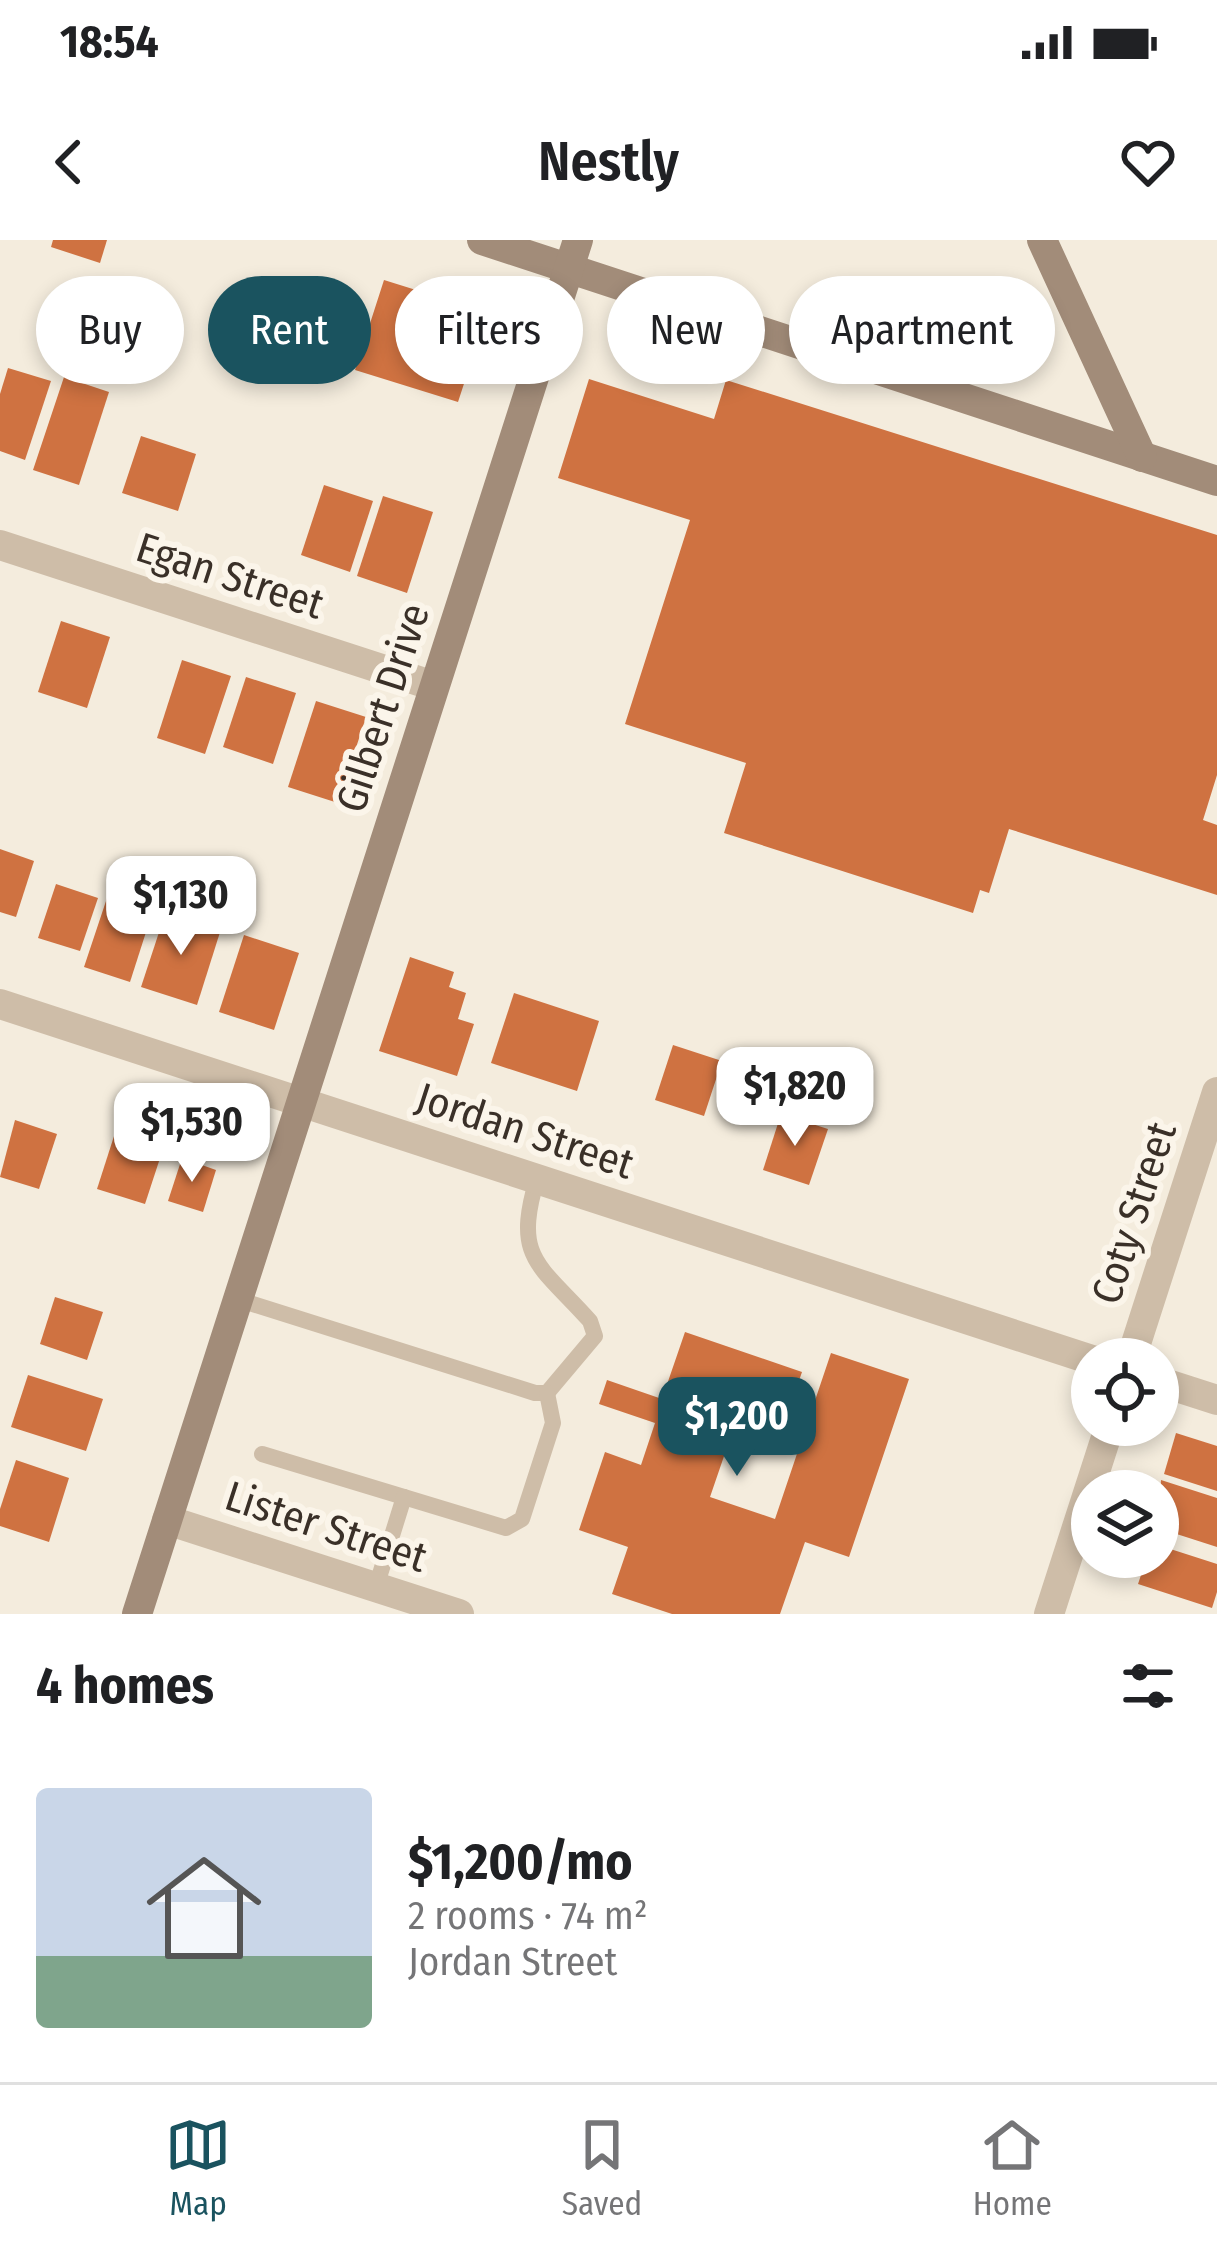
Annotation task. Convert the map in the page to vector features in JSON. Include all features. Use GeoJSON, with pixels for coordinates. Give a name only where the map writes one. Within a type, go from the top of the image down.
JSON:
{"type":"FeatureCollection","features":[{"type":"Feature","properties":{"kind":"street"},"geometry":{"type":"LineString","coordinates":[[482,240],[573,254],[1217,481]]}},
{"type":"Feature","properties":{"kind":"street"},"geometry":{"type":"LineString","coordinates":[[1042,240],[1142,458]]}},
{"type":"Feature","properties":{"kind":"street","name":"Gilbert Drive"},"geometry":{"type":"LineString","coordinates":[[137,1614],[573,254]]}},
{"type":"Feature","properties":{"kind":"street","name":"Egan Street"},"geometry":{"type":"LineString","coordinates":[[0,545],[434,686]]}},
{"type":"Feature","properties":{"kind":"street","name":"Jordan Street"},"geometry":{"type":"LineString","coordinates":[[0,1004],[1071,1353]]}},
{"type":"Feature","properties":{"kind":"street","name":"Coty Street"},"geometry":{"type":"LineString","coordinates":[[1138,1338],[1217,1092]]}},
{"type":"Feature","properties":{"kind":"street"},"geometry":{"type":"LineString","coordinates":[[1179,1388],[1217,1400]]}},
{"type":"Feature","properties":{"kind":"street"},"geometry":{"type":"LineString","coordinates":[[1049,1614],[1103,1446]]}},
{"type":"Feature","properties":{"kind":"street","name":"Lister Street"},"geometry":{"type":"LineString","coordinates":[[167,1520],[459,1614]]}},
{"type":"Feature","properties":{"kind":"lane"},"geometry":{"type":"LineString","coordinates":[[537,1179],[525,1233],[529,1250],[590,1321],[595,1336],[541,1393]]}},
{"type":"Feature","properties":{"kind":"lane"},"geometry":{"type":"LineString","coordinates":[[237,1299],[541,1393]]}},
{"type":"Feature","properties":{"kind":"lane"},"geometry":{"type":"LineString","coordinates":[[262,1454],[506,1528],[522,1519],[553,1423],[541,1393]]}},
{"type":"Feature","properties":{"kind":"lane"},"geometry":{"type":"LineString","coordinates":[[376,1587],[404,1497]]}},
{"type":"Feature","properties":{"kind":"building"},"geometry":{"type":"Polygon","coordinates":[[[53,240],[107,240],[100,263],[51,247],[53,240]]]}},
{"type":"Feature","properties":{"kind":"building"},"geometry":{"type":"Polygon","coordinates":[[[384,280],[395,283],[395,382],[371,375],[371,320],[384,280]]]}},
{"type":"Feature","properties":{"kind":"building"},"geometry":{"type":"Polygon","coordinates":[[[8,368],[36,376],[36,384],[50,384],[25,460],[0,451],[0,394],[8,368]]]}},
{"type":"Feature","properties":{"kind":"building"},"geometry":{"type":"Polygon","coordinates":[[[589,379],[714,419],[725,384],[739,384],[1217,535],[1217,775],[1203,820],[1217,825],[1217,895],[1009,829],[989,893],[980,890],[973,913],[724,833],[746,763],[625,724],[690,520],[558,478],[589,379]]]}},
{"type":"Feature","properties":{"kind":"building"},"geometry":{"type":"Polygon","coordinates":[[[62,384],[85,384],[109,392],[79,485],[33,470],[62,384]]]}},
{"type":"Feature","properties":{"kind":"building"},"geometry":{"type":"Polygon","coordinates":[[[400,384],[464,384],[458,402],[400,384]]]}},
{"type":"Feature","properties":{"kind":"building"},"geometry":{"type":"Polygon","coordinates":[[[141,436],[196,454],[178,511],[122,493],[141,436]]]}},
{"type":"Feature","properties":{"kind":"building"},"geometry":{"type":"Polygon","coordinates":[[[324,485],[373,501],[350,572],[301,555],[324,485]]]}},
{"type":"Feature","properties":{"kind":"building"},"geometry":{"type":"Polygon","coordinates":[[[383,496],[433,512],[407,593],[357,576],[383,496]]]}},
{"type":"Feature","properties":{"kind":"building"},"geometry":{"type":"Polygon","coordinates":[[[61,621],[110,637],[87,708],[38,692],[61,621]]]}},
{"type":"Feature","properties":{"kind":"building"},"geometry":{"type":"Polygon","coordinates":[[[182,660],[231,676],[205,754],[157,738],[182,660]]]}},
{"type":"Feature","properties":{"kind":"building"},"geometry":{"type":"Polygon","coordinates":[[[246,677],[296,693],[273,764],[223,747],[246,677]]]}},
{"type":"Feature","properties":{"kind":"building"},"geometry":{"type":"Polygon","coordinates":[[[316,701],[366,717],[338,803],[288,787],[316,701]]]}},
{"type":"Feature","properties":{"kind":"building"},"geometry":{"type":"Polygon","coordinates":[[[0,849],[34,861],[16,917],[0,912],[0,849]]]}},
{"type":"Feature","properties":{"kind":"building"},"geometry":{"type":"Polygon","coordinates":[[[56,884],[98,898],[80,951],[38,938],[56,884]]]}},
{"type":"Feature","properties":{"kind":"building"},"geometry":{"type":"Polygon","coordinates":[[[110,889],[155,904],[130,982],[84,967],[110,889]]]}},
{"type":"Feature","properties":{"kind":"building"},"geometry":{"type":"Polygon","coordinates":[[[166,911],[221,929],[197,1005],[141,987],[166,911]]]}},
{"type":"Feature","properties":{"kind":"building"},"geometry":{"type":"Polygon","coordinates":[[[244,935],[299,953],[274,1030],[219,1012],[244,935]]]}},
{"type":"Feature","properties":{"kind":"building"},"geometry":{"type":"Polygon","coordinates":[[[410,957],[454,972],[449,987],[466,993],[458,1019],[474,1024],[457,1076],[379,1051],[410,957]]]}},
{"type":"Feature","properties":{"kind":"building"},"geometry":{"type":"Polygon","coordinates":[[[514,993],[599,1021],[577,1091],[491,1063],[514,993]]]}},
{"type":"Feature","properties":{"kind":"building"},"geometry":{"type":"Polygon","coordinates":[[[673,1045],[722,1061],[704,1116],[655,1100],[673,1045]]]}},
{"type":"Feature","properties":{"kind":"building"},"geometry":{"type":"Polygon","coordinates":[[[781,1114],[828,1129],[809,1185],[763,1170],[781,1114]]]}},
{"type":"Feature","properties":{"kind":"building"},"geometry":{"type":"Polygon","coordinates":[[[15,1120],[57,1134],[39,1189],[0,1177],[15,1120]]]}},
{"type":"Feature","properties":{"kind":"building"},"geometry":{"type":"Polygon","coordinates":[[[115,1133],[163,1149],[145,1204],[97,1189],[115,1133]]]}},
{"type":"Feature","properties":{"kind":"building"},"geometry":{"type":"Polygon","coordinates":[[[182,1158],[216,1170],[203,1212],[168,1201],[182,1158]]]}},
{"type":"Feature","properties":{"kind":"building"},"geometry":{"type":"Polygon","coordinates":[[[55,1297],[103,1312],[87,1360],[40,1344],[55,1297]]]}},
{"type":"Feature","properties":{"kind":"building"},"geometry":{"type":"Polygon","coordinates":[[[685,1332],[802,1372],[778,1441],[734,1427],[710,1497],[775,1519],[831,1353],[909,1379],[849,1557],[805,1542],[780,1614],[672,1614],[612,1594],[628,1547],[579,1530],[605,1452],[641,1465],[655,1423],[599,1404],[607,1380],[662,1399],[685,1332]]]}},
{"type":"Feature","properties":{"kind":"building"},"geometry":{"type":"Polygon","coordinates":[[[28,1375],[103,1399],[86,1451],[11,1427],[28,1375]]]}},
{"type":"Feature","properties":{"kind":"building"},"geometry":{"type":"Polygon","coordinates":[[[1179,1434],[1217,1446],[1217,1491],[1179,1479],[1179,1470],[1165,1470],[1172,1446],[1179,1446],[1179,1434]]]}},
{"type":"Feature","properties":{"kind":"building"},"geometry":{"type":"Polygon","coordinates":[[[16,1460],[69,1478],[49,1542],[0,1526],[0,1509],[16,1460]]]}},
{"type":"Feature","properties":{"kind":"building"},"geometry":{"type":"Polygon","coordinates":[[[1179,1486],[1217,1498],[1217,1547],[1179,1535],[1179,1486]]]}},
{"type":"Feature","properties":{"kind":"building"},"geometry":{"type":"Polygon","coordinates":[[[1179,1552],[1217,1564],[1212,1608],[1138,1584],[1140,1578],[1179,1578],[1179,1552]]]}}]}
